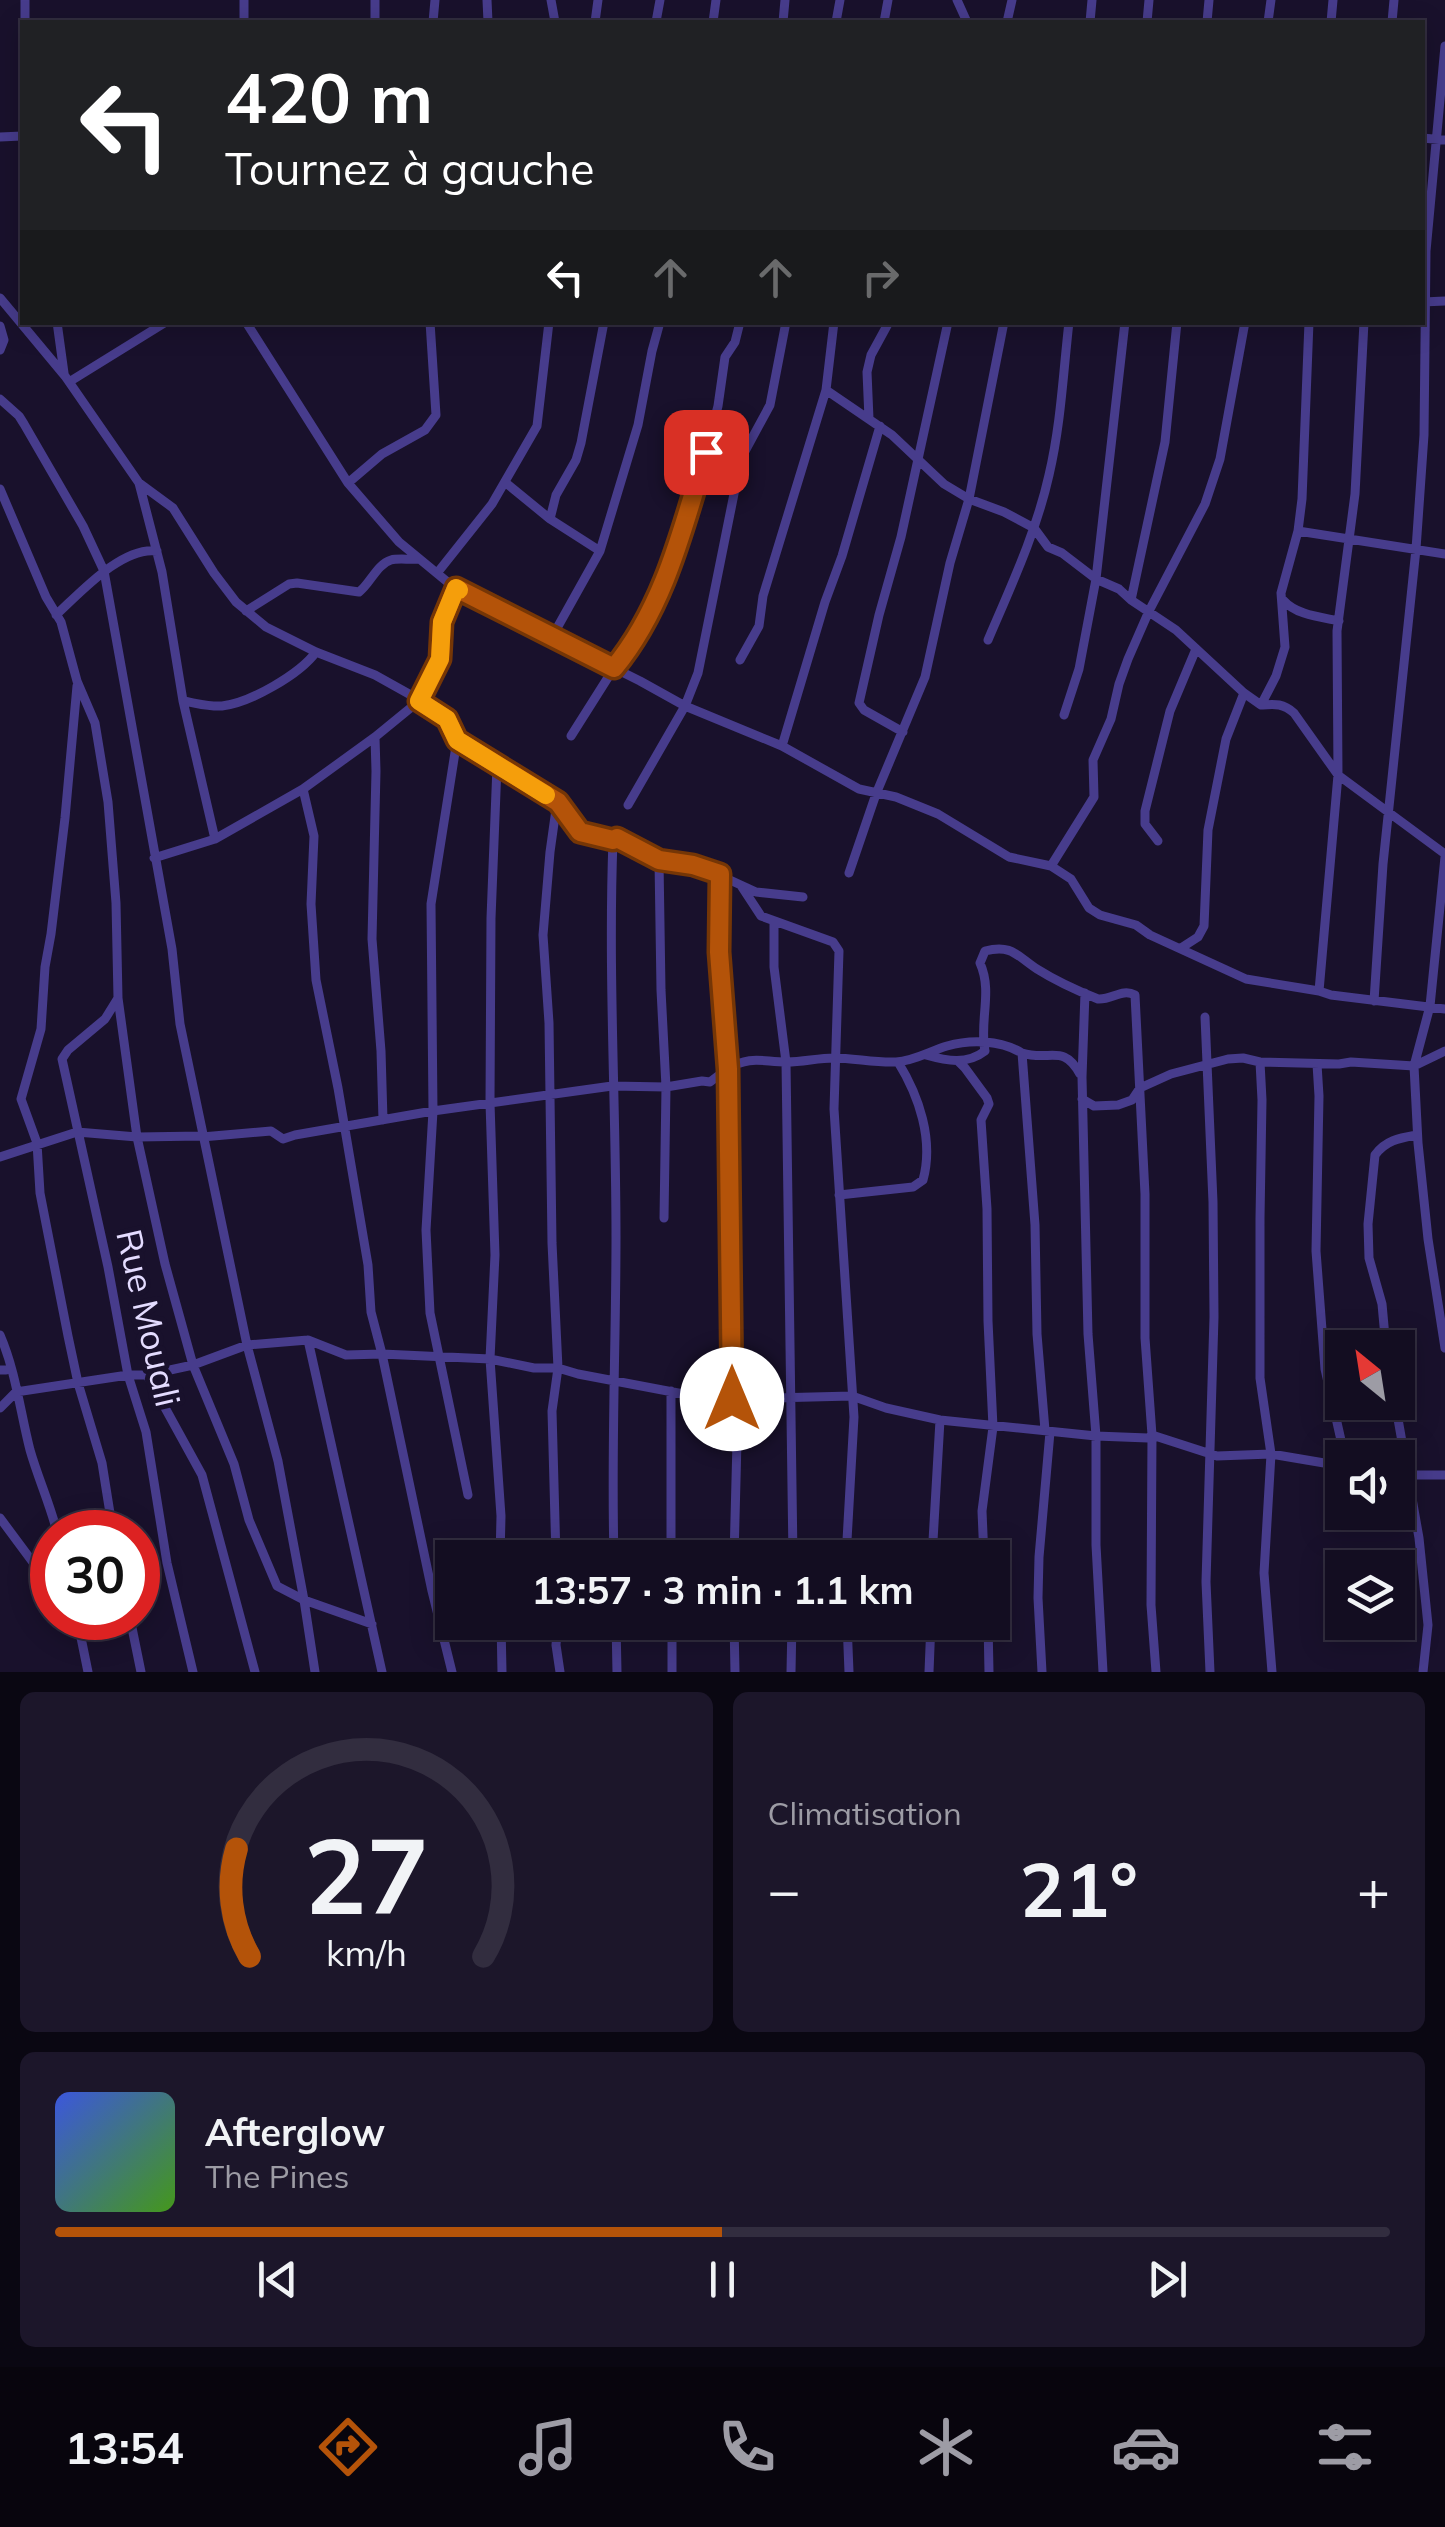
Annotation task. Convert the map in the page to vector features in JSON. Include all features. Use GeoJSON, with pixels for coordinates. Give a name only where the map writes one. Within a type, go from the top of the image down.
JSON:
{"type":"FeatureCollection","features":[{"type":"Feature","properties":{"kind":"street"},"geometry":{"type":"LineString","coordinates":[[1425,276],[1440,139],[1445,46]]}},
{"type":"Feature","properties":{"kind":"street"},"geometry":{"type":"LineString","coordinates":[[0,298],[20,322]]}},
{"type":"Feature","properties":{"kind":"street"},"geometry":{"type":"LineString","coordinates":[[22,325],[67,379],[139,483],[173,508],[221,584],[266,627],[379,678],[447,719],[457,740],[558,802],[580,832],[617,838],[659,860],[693,865],[756,892],[803,898]]}},
{"type":"Feature","properties":{"kind":"street"},"geometry":{"type":"LineString","coordinates":[[58,325],[67,379]]}},
{"type":"Feature","properties":{"kind":"street"},"geometry":{"type":"LineString","coordinates":[[67,379],[161,325]]}},
{"type":"Feature","properties":{"kind":"street"},"geometry":{"type":"LineString","coordinates":[[248,325],[348,483],[418,560],[456,588],[685,706],[782,746],[860,789],[896,796],[938,814],[1009,857],[1051,866],[1072,879],[1084,902],[1100,916],[1136,925],[1246,978],[1331,995],[1445,1008]]}},
{"type":"Feature","properties":{"kind":"street"},"geometry":{"type":"LineString","coordinates":[[348,483],[382,454],[425,430],[436,415],[430,325]]}},
{"type":"Feature","properties":{"kind":"street"},"geometry":{"type":"LineString","coordinates":[[438,572],[506,482],[536,426],[549,325]]}},
{"type":"Feature","properties":{"kind":"street"},"geometry":{"type":"LineString","coordinates":[[550,519],[556,495],[581,443],[603,325]]}},
{"type":"Feature","properties":{"kind":"street"},"geometry":{"type":"LineString","coordinates":[[552,637],[600,550],[638,424],[659,325]]}},
{"type":"Feature","properties":{"kind":"street"},"geometry":{"type":"LineString","coordinates":[[570,736],[630,648],[666,580],[718,406],[725,357],[735,342],[739,325]]}},
{"type":"Feature","properties":{"kind":"street"},"geometry":{"type":"LineString","coordinates":[[628,805],[685,706],[698,673],[744,453],[770,404],[785,325]]}},
{"type":"Feature","properties":{"kind":"street"},"geometry":{"type":"LineString","coordinates":[[740,660],[759,626],[763,596],[826,390],[834,325]]}},
{"type":"Feature","properties":{"kind":"street"},"geometry":{"type":"LineString","coordinates":[[868,419],[867,372],[871,355],[888,325]]}},
{"type":"Feature","properties":{"kind":"street"},"geometry":{"type":"LineString","coordinates":[[903,732],[859,704],[947,325]]}},
{"type":"Feature","properties":{"kind":"street"},"geometry":{"type":"LineString","coordinates":[[849,873],[876,794],[925,678],[950,563],[969,499],[1003,325]]}},
{"type":"Feature","properties":{"kind":"street"},"geometry":{"type":"LineString","coordinates":[[988,640],[1034,528],[1049,478],[1060,421],[1069,325]]}},
{"type":"Feature","properties":{"kind":"street"},"geometry":{"type":"LineString","coordinates":[[1064,715],[1079,668],[1096,579],[1126,325]]}},
{"type":"Feature","properties":{"kind":"street"},"geometry":{"type":"LineString","coordinates":[[1130,600],[1165,442],[1177,325]]}},
{"type":"Feature","properties":{"kind":"street"},"geometry":{"type":"LineString","coordinates":[[1051,866],[1094,797],[1093,760],[1111,718],[1119,684],[1149,611],[1206,504],[1220,459],[1243,325]]}},
{"type":"Feature","properties":{"kind":"street"},"geometry":{"type":"LineString","coordinates":[[1260,705],[1276,676],[1284,648],[1283,586],[1298,531],[1309,325]]}},
{"type":"Feature","properties":{"kind":"street"},"geometry":{"type":"LineString","coordinates":[[1319,991],[1338,776],[1338,622],[1355,494],[1364,325]]}},
{"type":"Feature","properties":{"kind":"street"},"geometry":{"type":"LineString","coordinates":[[1374,1001],[1416,549],[1424,435],[1424,325]]}},
{"type":"Feature","properties":{"kind":"street"},"geometry":{"type":"LineString","coordinates":[[0,326],[4,340],[0,350]]}},
{"type":"Feature","properties":{"kind":"street"},"geometry":{"type":"LineString","coordinates":[[826,390],[880,426],[944,484],[1034,528],[1048,547],[1176,630],[1260,705],[1286,706],[1338,776],[1445,855],[1430,1006],[1414,1066],[1430,1254],[1445,1348]]}},
{"type":"Feature","properties":{"kind":"street"},"geometry":{"type":"LineString","coordinates":[[0,398],[24,424],[84,526],[104,571],[172,950],[180,1024],[248,1345],[278,1461],[315,1672]]}},
{"type":"Feature","properties":{"kind":"street"},"geometry":{"type":"LineString","coordinates":[[782,746],[880,426]]}},
{"type":"Feature","properties":{"kind":"street"},"geometry":{"type":"LineString","coordinates":[[506,482],[550,519],[600,550]]}},
{"type":"Feature","properties":{"kind":"street"},"geometry":{"type":"LineString","coordinates":[[139,483],[157,551],[183,701],[215,839]]}},
{"type":"Feature","properties":{"kind":"street"},"geometry":{"type":"LineString","coordinates":[[0,489],[46,597],[61,622],[95,723],[108,802],[118,998],[138,1137],[164,1264],[193,1365],[234,1464],[250,1520],[277,1586],[372,1624]]}},
{"type":"Feature","properties":{"kind":"street"},"geometry":{"type":"LineString","coordinates":[[1298,531],[1445,554]]}},
{"type":"Feature","properties":{"kind":"street"},"geometry":{"type":"LineString","coordinates":[[56,615],[104,571],[144,549],[157,551]]}},
{"type":"Feature","properties":{"kind":"street"},"geometry":{"type":"LineString","coordinates":[[246,612],[289,584],[359,592],[386,562],[418,560]]}},
{"type":"Feature","properties":{"kind":"street"},"geometry":{"type":"LineString","coordinates":[[154,858],[215,839],[303,788],[419,701],[440,659],[442,622],[456,588]]}},
{"type":"Feature","properties":{"kind":"street"},"geometry":{"type":"LineString","coordinates":[[1283,600],[1296,611],[1338,622]]}},
{"type":"Feature","properties":{"kind":"street"},"geometry":{"type":"LineString","coordinates":[[1158,841],[1146,824],[1145,811],[1170,711],[1196,649]]}},
{"type":"Feature","properties":{"kind":"street"},"geometry":{"type":"LineString","coordinates":[[183,701],[215,706],[238,703],[303,668],[316,652]]}},
{"type":"Feature","properties":{"kind":"street"},"geometry":{"type":"LineString","coordinates":[[78,681],[62,845],[44,967],[42,1029],[21,1098],[36,1143],[40,1193],[78,1383],[102,1462],[110,1510]]}},
{"type":"Feature","properties":{"kind":"street"},"geometry":{"type":"LineString","coordinates":[[1181,948],[1198,937],[1204,926],[1208,830],[1226,738],[1244,693]]}},
{"type":"Feature","properties":{"kind":"street"},"geometry":{"type":"LineString","coordinates":[[374,737],[372,939],[382,1051],[383,1120]]}},
{"type":"Feature","properties":{"kind":"street"},"geometry":{"type":"LineString","coordinates":[[457,740],[431,904],[434,1110],[426,1245],[430,1312],[468,1495]]}},
{"type":"Feature","properties":{"kind":"street"},"geometry":{"type":"LineString","coordinates":[[497,766],[491,918],[494,1255],[490,1359],[500,1540]]}},
{"type":"Feature","properties":{"kind":"street"},"geometry":{"type":"LineString","coordinates":[[303,788],[314,836],[311,904],[316,980],[368,1265],[371,1312],[452,1672]]}},
{"type":"Feature","properties":{"kind":"street"},"geometry":{"type":"LineString","coordinates":[[556,1540],[552,1411],[558,1368],[543,934],[558,802]]}},
{"type":"Feature","properties":{"kind":"street"},"geometry":{"type":"LineString","coordinates":[[613,840],[614,1540]]}},
{"type":"Feature","properties":{"kind":"street"},"geometry":{"type":"LineString","coordinates":[[659,860],[660,990],[666,1086],[664,1218]]}},
{"type":"Feature","properties":{"kind":"street"},"geometry":{"type":"LineString","coordinates":[[720,874],[719,952],[728,1069],[732,1399],[737,1441],[734,1540]]}},
{"type":"Feature","properties":{"kind":"street"},"geometry":{"type":"LineString","coordinates":[[742,887],[761,916],[838,947],[834,1108],[854,1417],[847,1540]]}},
{"type":"Feature","properties":{"kind":"street"},"geometry":{"type":"LineString","coordinates":[[774,922],[774,967],[786,1062],[792,1540]]}},
{"type":"Feature","properties":{"kind":"street"},"geometry":{"type":"LineString","coordinates":[[958,1062],[985,1051],[986,982],[980,963],[985,950],[1002,948],[1018,953],[1038,970],[1084,994],[1104,1000],[1124,992],[1135,995],[1145,1194],[1145,1338],[1152,1435],[1151,1604],[1156,1672]]}},
{"type":"Feature","properties":{"kind":"street"},"geometry":{"type":"LineString","coordinates":[[1084,994],[1082,1099],[1088,1334],[1096,1436],[1096,1544],[1103,1672]]}},
{"type":"Feature","properties":{"kind":"street","name":"Rue Mouali"},"geometry":{"type":"LineString","coordinates":[[118,998],[105,1019],[62,1058],[128,1374],[146,1432],[167,1562],[192,1672]]}},
{"type":"Feature","properties":{"kind":"street"},"geometry":{"type":"LineString","coordinates":[[1205,1017],[1214,1318],[1206,1582],[1210,1672]]}},
{"type":"Feature","properties":{"kind":"street"},"geometry":{"type":"LineString","coordinates":[[0,1157],[77,1132],[202,1137],[270,1131],[283,1139],[434,1110],[612,1086],[710,1082],[740,1062],[757,1059],[898,1062],[944,1046],[983,1041],[1031,1056],[1064,1056],[1082,1077]]}},
{"type":"Feature","properties":{"kind":"street"},"geometry":{"type":"LineString","coordinates":[[1082,1099],[1094,1106],[1132,1100],[1140,1088],[1208,1062],[1243,1058],[1260,1062],[1414,1066],[1445,1051]]}},
{"type":"Feature","properties":{"kind":"street"},"geometry":{"type":"LineString","coordinates":[[1022,1053],[1036,1225],[1036,1334],[1047,1431],[1039,1570],[1042,1672]]}},
{"type":"Feature","properties":{"kind":"street"},"geometry":{"type":"LineString","coordinates":[[926,1055],[958,1062],[989,1104],[981,1120],[993,1427],[982,1511],[983,1540]]}},
{"type":"Feature","properties":{"kind":"street"},"geometry":{"type":"LineString","coordinates":[[839,1195],[913,1187],[924,1180],[928,1140],[898,1062]]}},
{"type":"Feature","properties":{"kind":"street"},"geometry":{"type":"LineString","coordinates":[[1260,1062],[1260,1378],[1270,1454],[1264,1573],[1272,1672]]}},
{"type":"Feature","properties":{"kind":"street"},"geometry":{"type":"LineString","coordinates":[[1316,1064],[1320,1096],[1316,1250],[1325,1369],[1341,1440]]}},
{"type":"Feature","properties":{"kind":"street"},"geometry":{"type":"LineString","coordinates":[[1384,1330],[1370,1258],[1368,1224],[1375,1155],[1391,1140],[1418,1135]]}},
{"type":"Feature","properties":{"kind":"street"},"geometry":{"type":"LineString","coordinates":[[0,1335],[5,1369],[16,1392],[52,1510]]}},
{"type":"Feature","properties":{"kind":"street"},"geometry":{"type":"LineString","coordinates":[[0,1408],[16,1392],[193,1365],[248,1345],[308,1340],[346,1355],[490,1359],[534,1368],[558,1368],[694,1396],[852,1396],[940,1420],[1096,1436],[1152,1435],[1217,1456],[1270,1454],[1325,1462]]}},
{"type":"Feature","properties":{"kind":"street"},"geometry":{"type":"LineString","coordinates":[[308,1340],[382,1672]]}},
{"type":"Feature","properties":{"kind":"street"},"geometry":{"type":"LineString","coordinates":[[147,1374],[202,1474],[254,1672]]}},
{"type":"Feature","properties":{"kind":"street"},"geometry":{"type":"LineString","coordinates":[[670,1540],[671,1391]]}},
{"type":"Feature","properties":{"kind":"street"},"geometry":{"type":"LineString","coordinates":[[933,1540],[940,1420]]}},
{"type":"Feature","properties":{"kind":"street"},"geometry":{"type":"LineString","coordinates":[[1415,1475],[1445,1475]]}},
{"type":"Feature","properties":{"kind":"street"},"geometry":{"type":"LineString","coordinates":[[0,1518],[30,1558]]}},
{"type":"Feature","properties":{"kind":"street"},"geometry":{"type":"LineString","coordinates":[[1415,1522],[1428,1625],[1424,1672]]}},
{"type":"Feature","properties":{"kind":"street"},"geometry":{"type":"LineString","coordinates":[[81,1640],[88,1672]]}},
{"type":"Feature","properties":{"kind":"street"},"geometry":{"type":"LineString","coordinates":[[134,1640],[141,1672]]}},
{"type":"Feature","properties":{"kind":"street"},"geometry":{"type":"LineString","coordinates":[[501,1640],[502,1672]]}},
{"type":"Feature","properties":{"kind":"street"},"geometry":{"type":"LineString","coordinates":[[556,1640],[560,1672]]}},
{"type":"Feature","properties":{"kind":"street"},"geometry":{"type":"LineString","coordinates":[[616,1640],[617,1672]]}},
{"type":"Feature","properties":{"kind":"street"},"geometry":{"type":"LineString","coordinates":[[672,1640],[672,1672]]}},
{"type":"Feature","properties":{"kind":"street"},"geometry":{"type":"LineString","coordinates":[[734,1640],[734,1672]]}},
{"type":"Feature","properties":{"kind":"street"},"geometry":{"type":"LineString","coordinates":[[791,1672],[792,1640]]}},
{"type":"Feature","properties":{"kind":"street"},"geometry":{"type":"LineString","coordinates":[[848,1640],[849,1672]]}},
{"type":"Feature","properties":{"kind":"street"},"geometry":{"type":"LineString","coordinates":[[929,1672],[930,1640]]}},
{"type":"Feature","properties":{"kind":"street"},"geometry":{"type":"LineString","coordinates":[[988,1640],[989,1672]]}},
{"type":"Feature","properties":{"kind":"slow traffic"},"geometry":{"type":"LineString","coordinates":[[459,590],[456,588],[444,612],[440,659],[419,701],[447,719],[457,740],[546,795]]}},
{"type":"Feature","properties":{"kind":"route"},"geometry":{"type":"LineString","coordinates":[[706,452],[666,580],[630,648],[614,668],[456,588],[444,612],[440,659],[419,701],[447,719],[457,740],[558,802],[580,832],[617,838],[659,860],[720,874],[719,952],[728,1069],[732,1399]]}}]}
